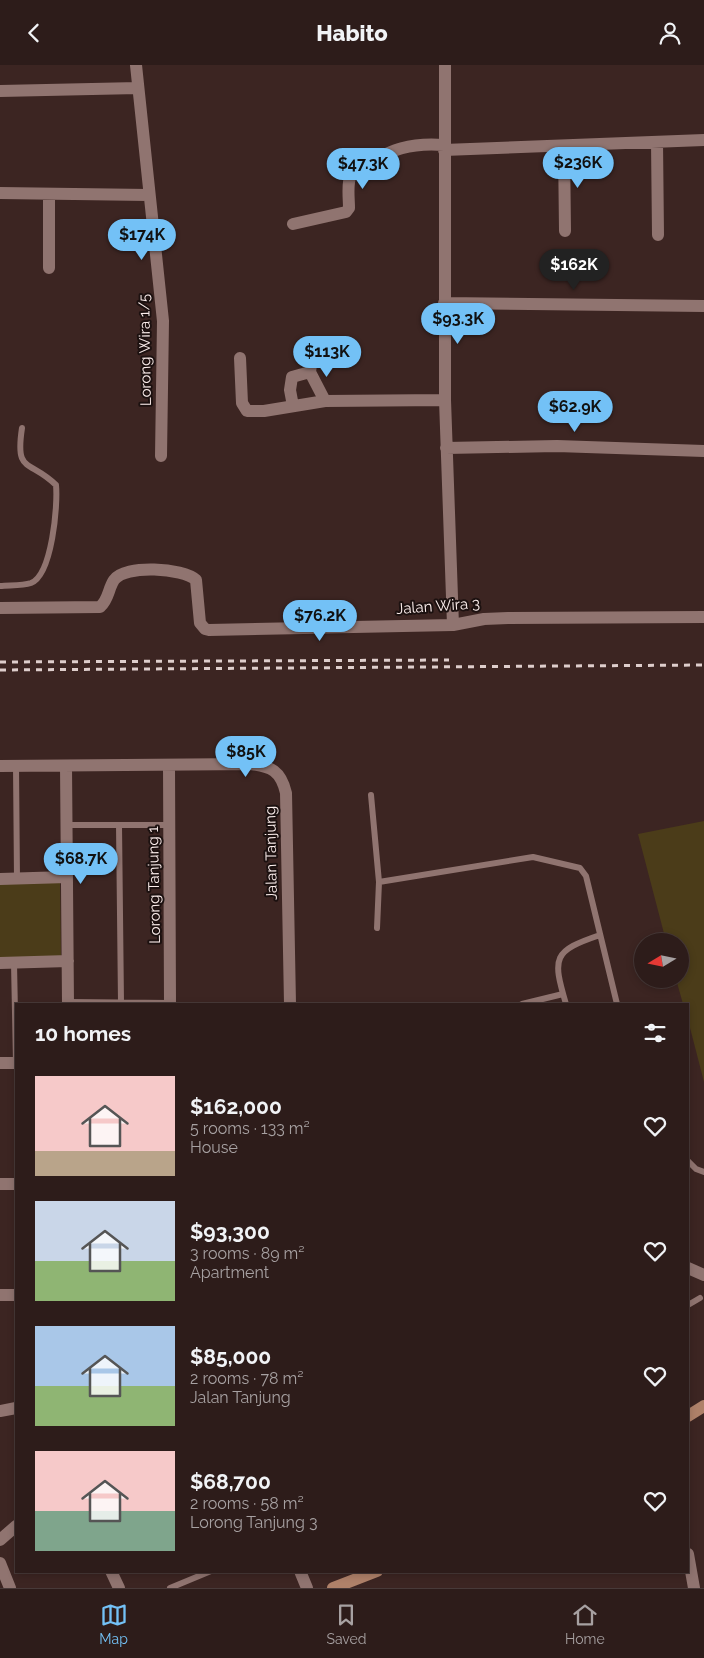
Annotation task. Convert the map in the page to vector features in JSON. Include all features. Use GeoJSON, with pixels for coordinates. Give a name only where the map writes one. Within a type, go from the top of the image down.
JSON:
{"type":"FeatureCollection","features":[{"type":"Feature","properties":{"kind":"main road"},"geometry":{"type":"LineString","coordinates":[[689,1415],[704,1406]]}},
{"type":"Feature","properties":{"kind":"main road"},"geometry":{"type":"LineString","coordinates":[[333,1588],[361,1583],[374,1573]]}},
{"type":"Feature","properties":{"kind":"street","name":"Lorong Wira 1/5"},"geometry":{"type":"LineString","coordinates":[[136,65],[148,195],[163,321],[162,456]]}},
{"type":"Feature","properties":{"kind":"street"},"geometry":{"type":"LineString","coordinates":[[445,65],[445,400],[453,625]]}},
{"type":"Feature","properties":{"kind":"street"},"geometry":{"type":"LineString","coordinates":[[0,91],[138,88]]}},
{"type":"Feature","properties":{"kind":"street"},"geometry":{"type":"LineString","coordinates":[[293,224],[346,212],[349,208],[350,175],[352,170],[403,146],[418,144],[444,148],[564,147],[704,140]]}},
{"type":"Feature","properties":{"kind":"street"},"geometry":{"type":"LineString","coordinates":[[657,142],[658,235]]}},
{"type":"Feature","properties":{"kind":"street"},"geometry":{"type":"LineString","coordinates":[[564,147],[564,231]]}},
{"type":"Feature","properties":{"kind":"street"},"geometry":{"type":"LineString","coordinates":[[0,193],[148,195]]}},
{"type":"Feature","properties":{"kind":"street"},"geometry":{"type":"LineString","coordinates":[[49,195],[49,268]]}},
{"type":"Feature","properties":{"kind":"street"},"geometry":{"type":"LineString","coordinates":[[444,303],[704,306]]}},
{"type":"Feature","properties":{"kind":"street"},"geometry":{"type":"LineString","coordinates":[[240,358],[244,409],[253,412],[325,401],[445,400]]}},
{"type":"Feature","properties":{"kind":"street"},"geometry":{"type":"LineString","coordinates":[[312,359],[310,372],[325,401]]}},
{"type":"Feature","properties":{"kind":"street"},"geometry":{"type":"LineString","coordinates":[[293,406],[290,390],[292,377],[310,372]]}},
{"type":"Feature","properties":{"kind":"street"},"geometry":{"type":"LineString","coordinates":[[446,447],[557,446],[704,451]]}},
{"type":"Feature","properties":{"kind":"street","name":"Jalan Wira 3"},"geometry":{"type":"LineString","coordinates":[[0,608],[100,607],[106,602],[114,579],[119,575],[134,571],[169,570],[186,573],[196,580],[200,623],[205,629],[453,625],[500,619],[704,617]]}},
{"type":"Feature","properties":{"kind":"street","name":"Jalan Tanjung"},"geometry":{"type":"LineString","coordinates":[[0,766],[250,764],[267,766],[280,775],[286,793],[290,1003]]}},
{"type":"Feature","properties":{"kind":"street","name":"Lorong Tanjung 1"},"geometry":{"type":"LineString","coordinates":[[169,765],[170,1003]]}},
{"type":"Feature","properties":{"kind":"street"},"geometry":{"type":"LineString","coordinates":[[66,766],[68,1003]]}},
{"type":"Feature","properties":{"kind":"street"},"geometry":{"type":"LineString","coordinates":[[0,879],[67,877]]}},
{"type":"Feature","properties":{"kind":"street"},"geometry":{"type":"LineString","coordinates":[[0,963],[68,961]]}},
{"type":"Feature","properties":{"kind":"street"},"geometry":{"type":"LineString","coordinates":[[0,1063],[15,1063]]}},
{"type":"Feature","properties":{"kind":"street"},"geometry":{"type":"LineString","coordinates":[[0,1184],[15,1184]]}},
{"type":"Feature","properties":{"kind":"street"},"geometry":{"type":"LineString","coordinates":[[689,1268],[704,1275]]}},
{"type":"Feature","properties":{"kind":"street"},"geometry":{"type":"LineString","coordinates":[[0,1295],[15,1295]]}},
{"type":"Feature","properties":{"kind":"street"},"geometry":{"type":"LineString","coordinates":[[0,1411],[15,1408]]}},
{"type":"Feature","properties":{"kind":"street"},"geometry":{"type":"LineString","coordinates":[[0,1540],[15,1527]]}},
{"type":"Feature","properties":{"kind":"street"},"geometry":{"type":"LineString","coordinates":[[689,1560],[694,1588]]}},
{"type":"Feature","properties":{"kind":"street"},"geometry":{"type":"LineString","coordinates":[[0,1563],[10,1588]]}},
{"type":"Feature","properties":{"kind":"street"},"geometry":{"type":"LineString","coordinates":[[112,1573],[119,1588]]}},
{"type":"Feature","properties":{"kind":"street"},"geometry":{"type":"LineString","coordinates":[[301,1573],[307,1588]]}},
{"type":"Feature","properties":{"kind":"lane"},"geometry":{"type":"LineString","coordinates":[[0,586],[30,583],[43,573],[48,559],[58,497],[56,485],[21,461],[19,451],[22,428]]}},
{"type":"Feature","properties":{"kind":"lane"},"geometry":{"type":"LineString","coordinates":[[16,766],[16,879]]}},
{"type":"Feature","properties":{"kind":"lane"},"geometry":{"type":"LineString","coordinates":[[371,795],[379,883],[376,928]]}},
{"type":"Feature","properties":{"kind":"lane"},"geometry":{"type":"LineString","coordinates":[[66,825],[170,825]]}},
{"type":"Feature","properties":{"kind":"lane"},"geometry":{"type":"LineString","coordinates":[[68,1003],[121,1003],[119,825]]}},
{"type":"Feature","properties":{"kind":"lane"},"geometry":{"type":"LineString","coordinates":[[379,883],[525,858],[542,858],[576,866],[583,871],[617,1003]]}},
{"type":"Feature","properties":{"kind":"lane"},"geometry":{"type":"LineString","coordinates":[[566,1003],[558,958],[564,951],[576,943],[600,935]]}},
{"type":"Feature","properties":{"kind":"lane"},"geometry":{"type":"LineString","coordinates":[[14,963],[15,1013]]}},
{"type":"Feature","properties":{"kind":"lane"},"geometry":{"type":"LineString","coordinates":[[526,1003],[563,994]]}},
{"type":"Feature","properties":{"kind":"lane"},"geometry":{"type":"LineString","coordinates":[[689,1162],[696,1169],[704,1173]]}},
{"type":"Feature","properties":{"kind":"lane"},"geometry":{"type":"LineString","coordinates":[[689,1304],[700,1298]]}},
{"type":"Feature","properties":{"kind":"lane"},"geometry":{"type":"LineString","coordinates":[[170,1588],[206,1573]]}},
{"type":"Feature","properties":{"kind":"shaded area"},"geometry":{"type":"Polygon","coordinates":[[[704,821],[704,1082],[689,1024],[689,1003],[683,1003],[679,988],[689,988],[689,933],[664,933],[638,834],[704,821]]]}},
{"type":"Feature","properties":{"kind":"shaded area"},"geometry":{"type":"Polygon","coordinates":[[[60,881],[61,957],[0,958],[0,883],[60,881]]]}},
{"type":"Feature","properties":{"kind":"railway"},"geometry":{"type":"LineString","coordinates":[[0,662],[449,660]]}},
{"type":"Feature","properties":{"kind":"railway"},"geometry":{"type":"LineString","coordinates":[[0,670],[704,665]]}}]}
